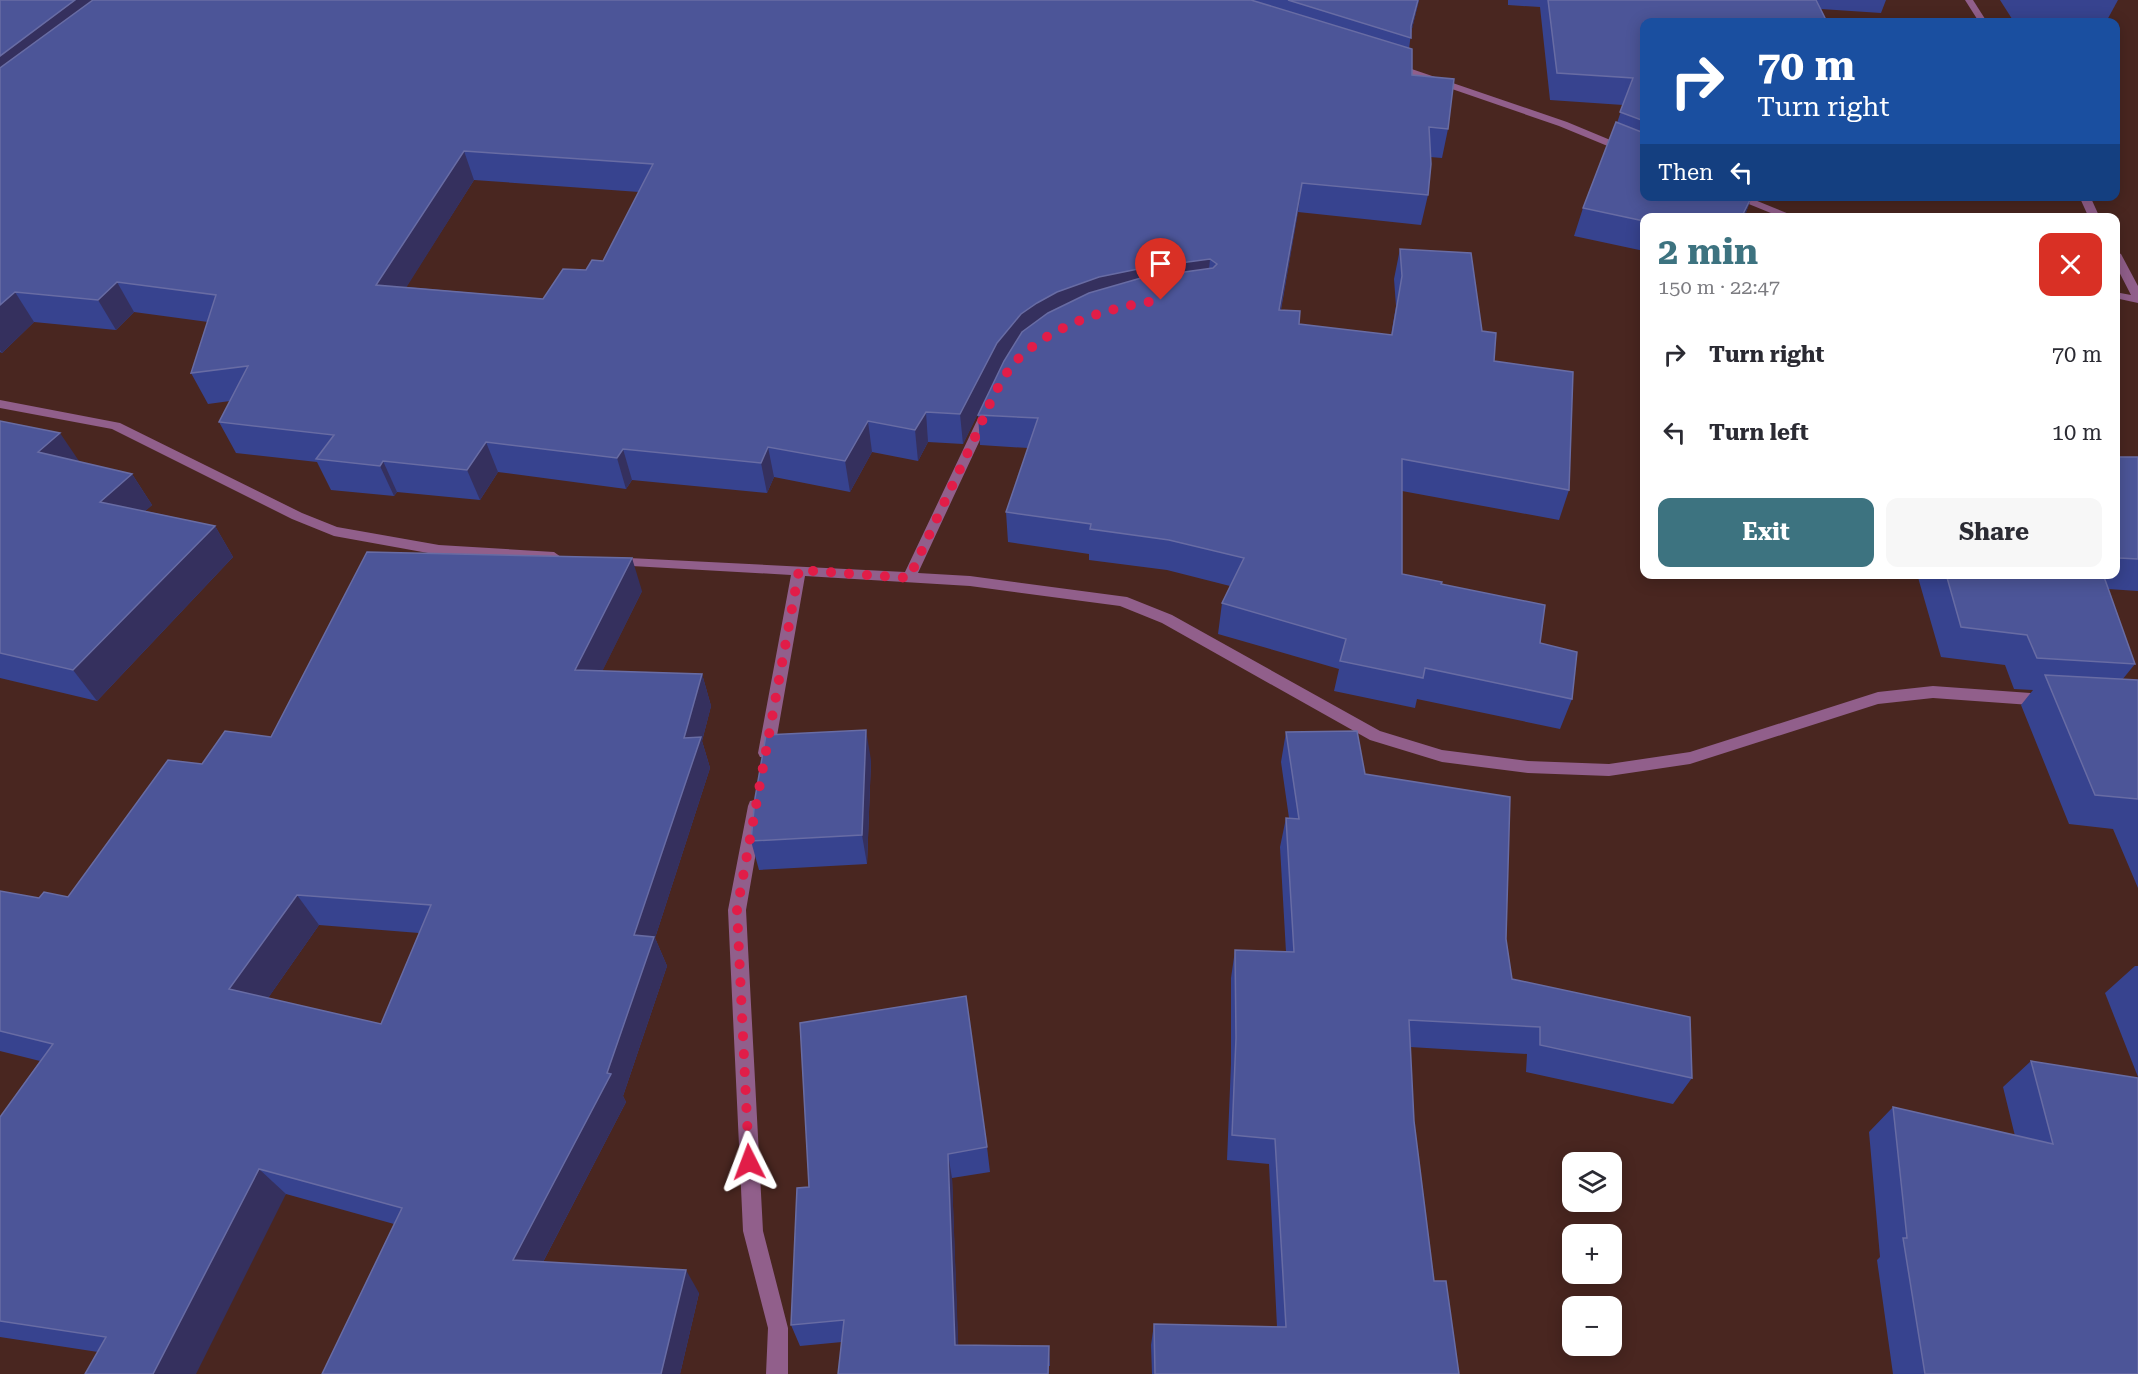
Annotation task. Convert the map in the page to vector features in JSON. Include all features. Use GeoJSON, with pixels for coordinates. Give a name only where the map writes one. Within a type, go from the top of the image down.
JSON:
{"type":"FeatureCollection","features":[{"type":"Feature","properties":{"kind":"street"},"geometry":{"type":"LineString","coordinates":[[1969,0],[1980,18]]}},
{"type":"Feature","properties":{"kind":"street"},"geometry":{"type":"LineString","coordinates":[[1380,62],[1563,124],[1640,156]]}},
{"type":"Feature","properties":{"kind":"street"},"geometry":{"type":"LineString","coordinates":[[1748,201],[1780,213]]}},
{"type":"Feature","properties":{"kind":"street"},"geometry":{"type":"LineString","coordinates":[[2120,264],[2138,299]]}},
{"type":"Feature","properties":{"kind":"street"},"geometry":{"type":"LineString","coordinates":[[2120,296],[2138,299]]}},
{"type":"Feature","properties":{"kind":"street"},"geometry":{"type":"LineString","coordinates":[[909,578],[992,400]]}},
{"type":"Feature","properties":{"kind":"street"},"geometry":{"type":"LineString","coordinates":[[0,404],[116,426],[297,516],[334,531],[439,550],[567,557]]}},
{"type":"Feature","properties":{"kind":"street"},"geometry":{"type":"LineString","coordinates":[[602,559],[970,581],[1122,601],[1167,619],[1375,736],[1442,756],[1528,767],[1609,770],[1690,758],[1878,698],[1933,692],[2064,701]]}},
{"type":"Feature","properties":{"kind":"street"},"geometry":{"type":"LineString","coordinates":[[763,769],[799,570]]}},
{"type":"Feature","properties":{"kind":"street"},"geometry":{"type":"LineString","coordinates":[[758,793],[737,910],[753,1231],[778,1328],[777,1374]]}},
{"type":"Feature","properties":{"kind":"building"},"geometry":{"type":"Polygon","coordinates":[[[0,0],[75,0],[0,56],[0,0]]]}},
{"type":"Feature","properties":{"kind":"building"},"geometry":{"type":"Polygon","coordinates":[[[93,0],[1251,0],[1412,49],[1412,75],[1454,79],[1448,129],[1429,127],[1431,164],[1428,195],[1302,183],[1279,310],[1300,311],[1299,324],[1392,335],[1402,276],[1400,249],[1471,253],[1482,331],[1496,333],[1494,361],[1573,372],[1569,490],[1402,459],[1402,574],[1545,605],[1540,643],[1577,652],[1572,699],[1425,668],[1423,678],[1340,661],[1346,639],[1222,603],[1244,558],[1169,540],[1090,529],[1091,524],[1006,512],[1038,418],[978,415],[1004,361],[1022,332],[1048,313],[1089,293],[1141,278],[1213,268],[1217,264],[1210,259],[1143,268],[1099,277],[1057,292],[1037,303],[1021,314],[997,343],[960,414],[926,412],[915,430],[868,421],[845,461],[768,447],[761,463],[623,449],[617,458],[486,442],[467,470],[383,461],[380,466],[316,459],[334,435],[219,422],[248,366],[191,373],[216,295],[117,282],[98,300],[15,292],[0,305],[0,68],[93,0]],[[464,151],[376,285],[543,299],[563,269],[586,270],[592,260],[603,261],[653,164],[464,151]]]}},
{"type":"Feature","properties":{"kind":"building"},"geometry":{"type":"Polygon","coordinates":[[[1288,0],[1418,0],[1411,26],[1411,38],[1288,0]]]}},
{"type":"Feature","properties":{"kind":"building"},"geometry":{"type":"Polygon","coordinates":[[[1548,0],[1816,0],[1825,18],[1640,18],[1640,120],[1620,112],[1633,78],[1557,73],[1548,0]]]}},
{"type":"Feature","properties":{"kind":"building"},"geometry":{"type":"Polygon","coordinates":[[[1616,122],[1640,131],[1640,201],[1750,201],[1744,213],[1640,213],[1640,220],[1583,208],[1616,122]]]}},
{"type":"Feature","properties":{"kind":"building"},"geometry":{"type":"Polygon","coordinates":[[[0,421],[60,433],[38,452],[132,474],[100,502],[215,526],[73,670],[0,653],[0,421]]]}},
{"type":"Feature","properties":{"kind":"building"},"geometry":{"type":"Polygon","coordinates":[[[2120,457],[2138,457],[2138,559],[2120,558],[2120,457]]]}},
{"type":"Feature","properties":{"kind":"building"},"geometry":{"type":"Polygon","coordinates":[[[367,552],[632,558],[575,670],[702,674],[684,738],[701,737],[634,935],[654,937],[607,1073],[611,1074],[513,1260],[686,1270],[661,1374],[322,1374],[402,1208],[259,1169],[153,1374],[85,1374],[106,1337],[0,1321],[0,1117],[53,1044],[0,1031],[0,891],[39,898],[44,892],[68,897],[168,760],[202,764],[225,731],[271,737],[367,552]],[[297,895],[229,989],[381,1024],[431,905],[297,895]]]}},
{"type":"Feature","properties":{"kind":"building"},"geometry":{"type":"Polygon","coordinates":[[[1947,579],[2105,579],[2135,664],[2037,658],[2027,635],[1961,627],[1947,579]]]}},
{"type":"Feature","properties":{"kind":"building"},"geometry":{"type":"Polygon","coordinates":[[[2045,675],[2138,680],[2138,799],[2095,795],[2045,675]]]}},
{"type":"Feature","properties":{"kind":"building"},"geometry":{"type":"Polygon","coordinates":[[[866,730],[862,835],[751,841],[755,798],[766,735],[866,730]]]}},
{"type":"Feature","properties":{"kind":"building"},"geometry":{"type":"Polygon","coordinates":[[[1357,731],[1365,774],[1510,797],[1506,939],[1512,979],[1690,1017],[1692,1078],[1540,1045],[1540,1027],[1409,1020],[1414,1121],[1434,1281],[1446,1281],[1459,1374],[1155,1374],[1154,1324],[1286,1327],[1275,1139],[1232,1135],[1236,1038],[1235,950],[1294,952],[1286,818],[1299,819],[1286,732],[1357,731]]]}},
{"type":"Feature","properties":{"kind":"building"},"geometry":{"type":"Polygon","coordinates":[[[966,996],[987,1147],[948,1154],[955,1345],[1049,1346],[1048,1374],[838,1374],[844,1320],[791,1325],[797,1188],[809,1187],[800,1023],[966,996]]]}},
{"type":"Feature","properties":{"kind":"building"},"geometry":{"type":"Polygon","coordinates":[[[2031,1061],[2138,1078],[2138,1374],[1925,1374],[1903,1238],[1907,1238],[1893,1107],[2053,1144],[2031,1061]]]}},
{"type":"Feature","properties":{"kind":"route"},"geometry":{"type":"LineString","coordinates":[[749,1162],[737,910],[799,570],[909,578],[997,390],[1017,359],[1043,338],[1084,319],[1138,303],[1161,300]]}}]}
